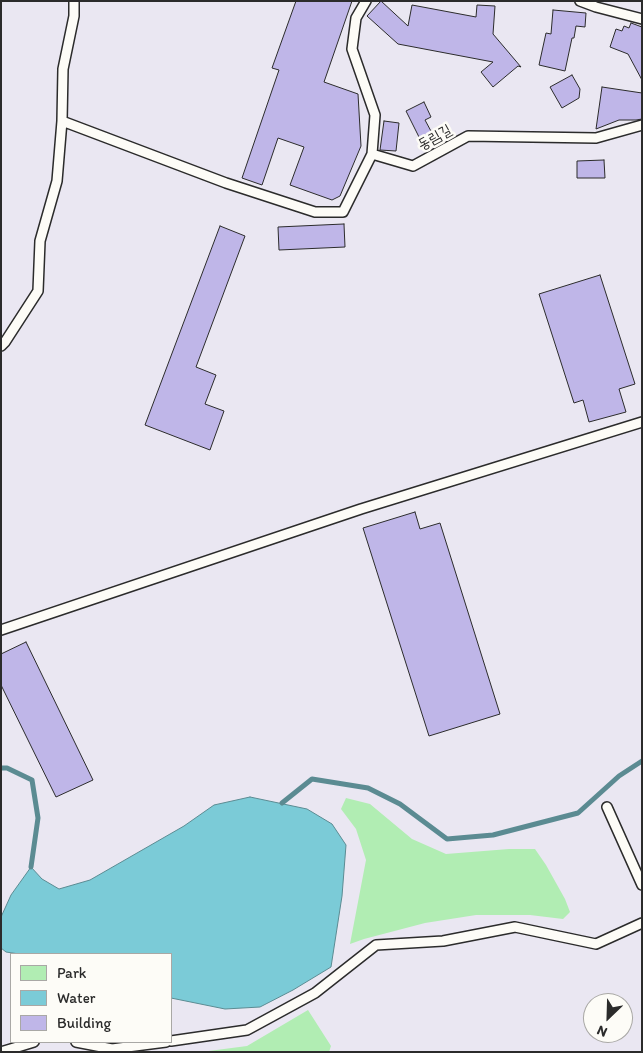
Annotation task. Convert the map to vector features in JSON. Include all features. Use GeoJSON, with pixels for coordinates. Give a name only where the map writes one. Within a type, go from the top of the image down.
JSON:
{"type":"FeatureCollection","features":[{"type":"Feature","properties":{"kind":"lane"},"geometry":{"type":"LineString","coordinates":[[1,346],[38,291],[40,241],[57,181],[62,121],[63,69],[74,16],[74,1]]}},
{"type":"Feature","properties":{"kind":"lane"},"geometry":{"type":"LineString","coordinates":[[62,121],[226,183],[315,212],[343,212],[372,154],[375,115],[352,49],[356,18],[366,1]]}},
{"type":"Feature","properties":{"kind":"lane"},"geometry":{"type":"LineString","coordinates":[[580,1],[642,19]]}},
{"type":"Feature","properties":{"kind":"lane","name":"동림길"},"geometry":{"type":"LineString","coordinates":[[372,154],[413,166],[468,136],[596,138],[642,125]]}},
{"type":"Feature","properties":{"kind":"lane"},"geometry":{"type":"LineString","coordinates":[[1,630],[361,509],[642,422]]}},
{"type":"Feature","properties":{"kind":"lane"},"geometry":{"type":"LineString","coordinates":[[608,807],[642,885]]}},
{"type":"Feature","properties":{"kind":"lane"},"geometry":{"type":"LineString","coordinates":[[172,1041],[247,1030],[315,993],[376,945],[443,941],[515,927],[596,944],[642,923]]}},
{"type":"Feature","properties":{"kind":"lane"},"geometry":{"type":"LineString","coordinates":[[1,1052],[31,1043]]}},
{"type":"Feature","properties":{"kind":"lane"},"geometry":{"type":"LineString","coordinates":[[81,1043],[112,1049],[158,1043]]}},
{"type":"Feature","properties":{"kind":"green space"},"geometry":{"type":"Polygon","coordinates":[[[346,798],[370,804],[412,839],[446,854],[535,849],[565,899],[570,912],[563,919],[530,915],[476,915],[425,923],[350,944],[366,860],[356,829],[341,809],[346,798]]]}},
{"type":"Feature","properties":{"kind":"green space"},"geometry":{"type":"Polygon","coordinates":[[[308,1010],[331,1046],[329,1052],[201,1052],[247,1046],[308,1010]]]}},
{"type":"Feature","properties":{"kind":"water"},"geometry":{"type":"Polygon","coordinates":[[[250,797],[307,809],[332,824],[346,845],[342,896],[331,967],[260,1007],[225,1009],[172,998],[172,953],[12,953],[6,952],[1,948],[1,917],[11,895],[31,867],[42,879],[59,889],[90,880],[184,826],[214,805],[250,797]]]}},
{"type":"Feature","properties":{"kind":"building"},"geometry":{"type":"Polygon","coordinates":[[[296,1],[352,1],[324,82],[358,94],[361,146],[340,196],[332,200],[290,185],[304,147],[278,138],[262,185],[242,178],[279,70],[272,68],[296,1]]]}},
{"type":"Feature","properties":{"kind":"building"},"geometry":{"type":"Polygon","coordinates":[[[381,1],[408,26],[412,5],[476,17],[477,5],[495,6],[493,34],[521,67],[518,66],[493,87],[481,72],[493,62],[398,44],[367,16],[381,1]]]}},
{"type":"Feature","properties":{"kind":"building"},"geometry":{"type":"Polygon","coordinates":[[[553,10],[586,13],[585,27],[576,26],[565,71],[539,65],[546,33],[551,34],[553,10]]]}},
{"type":"Feature","properties":{"kind":"building"},"geometry":{"type":"Polygon","coordinates":[[[631,23],[642,27],[642,80],[628,54],[610,47],[616,29],[622,31],[624,26],[629,28],[631,23]]]}},
{"type":"Feature","properties":{"kind":"building"},"geometry":{"type":"Polygon","coordinates":[[[572,75],[580,89],[579,98],[562,108],[550,87],[572,75]]]}},
{"type":"Feature","properties":{"kind":"building"},"geometry":{"type":"Polygon","coordinates":[[[602,87],[642,93],[642,119],[619,120],[596,129],[602,87]]]}},
{"type":"Feature","properties":{"kind":"building"},"geometry":{"type":"Polygon","coordinates":[[[424,102],[431,117],[425,120],[432,133],[420,139],[406,111],[424,102]]]}},
{"type":"Feature","properties":{"kind":"building"},"geometry":{"type":"Polygon","coordinates":[[[384,121],[399,123],[396,151],[380,150],[384,121]]]}},
{"type":"Feature","properties":{"kind":"building"},"geometry":{"type":"Polygon","coordinates":[[[604,160],[605,178],[577,178],[577,161],[604,160]]]}},
{"type":"Feature","properties":{"kind":"building"},"geometry":{"type":"Polygon","coordinates":[[[344,224],[345,247],[279,250],[278,227],[344,224]]]}},
{"type":"Feature","properties":{"kind":"building"},"geometry":{"type":"Polygon","coordinates":[[[220,226],[245,236],[196,367],[216,375],[205,404],[224,411],[210,450],[145,425],[220,226]]]}},
{"type":"Feature","properties":{"kind":"building"},"geometry":{"type":"Polygon","coordinates":[[[600,275],[635,384],[619,389],[626,412],[589,422],[583,400],[574,403],[539,294],[600,275]]]}},
{"type":"Feature","properties":{"kind":"building"},"geometry":{"type":"Polygon","coordinates":[[[415,512],[420,529],[440,523],[500,714],[429,736],[363,528],[415,512]]]}},
{"type":"Feature","properties":{"kind":"building"},"geometry":{"type":"Polygon","coordinates":[[[26,642],[93,780],[56,797],[1,685],[1,654],[26,642]]]}},
{"type":"Feature","properties":{"kind":"waterway"},"geometry":{"type":"LineString","coordinates":[[282,803],[312,779],[368,788],[400,804],[447,839],[493,835],[578,813],[619,776],[642,761]]}},
{"type":"Feature","properties":{"kind":"waterway"},"geometry":{"type":"LineString","coordinates":[[1,768],[7,768],[32,780],[38,818],[31,867]]}}]}
